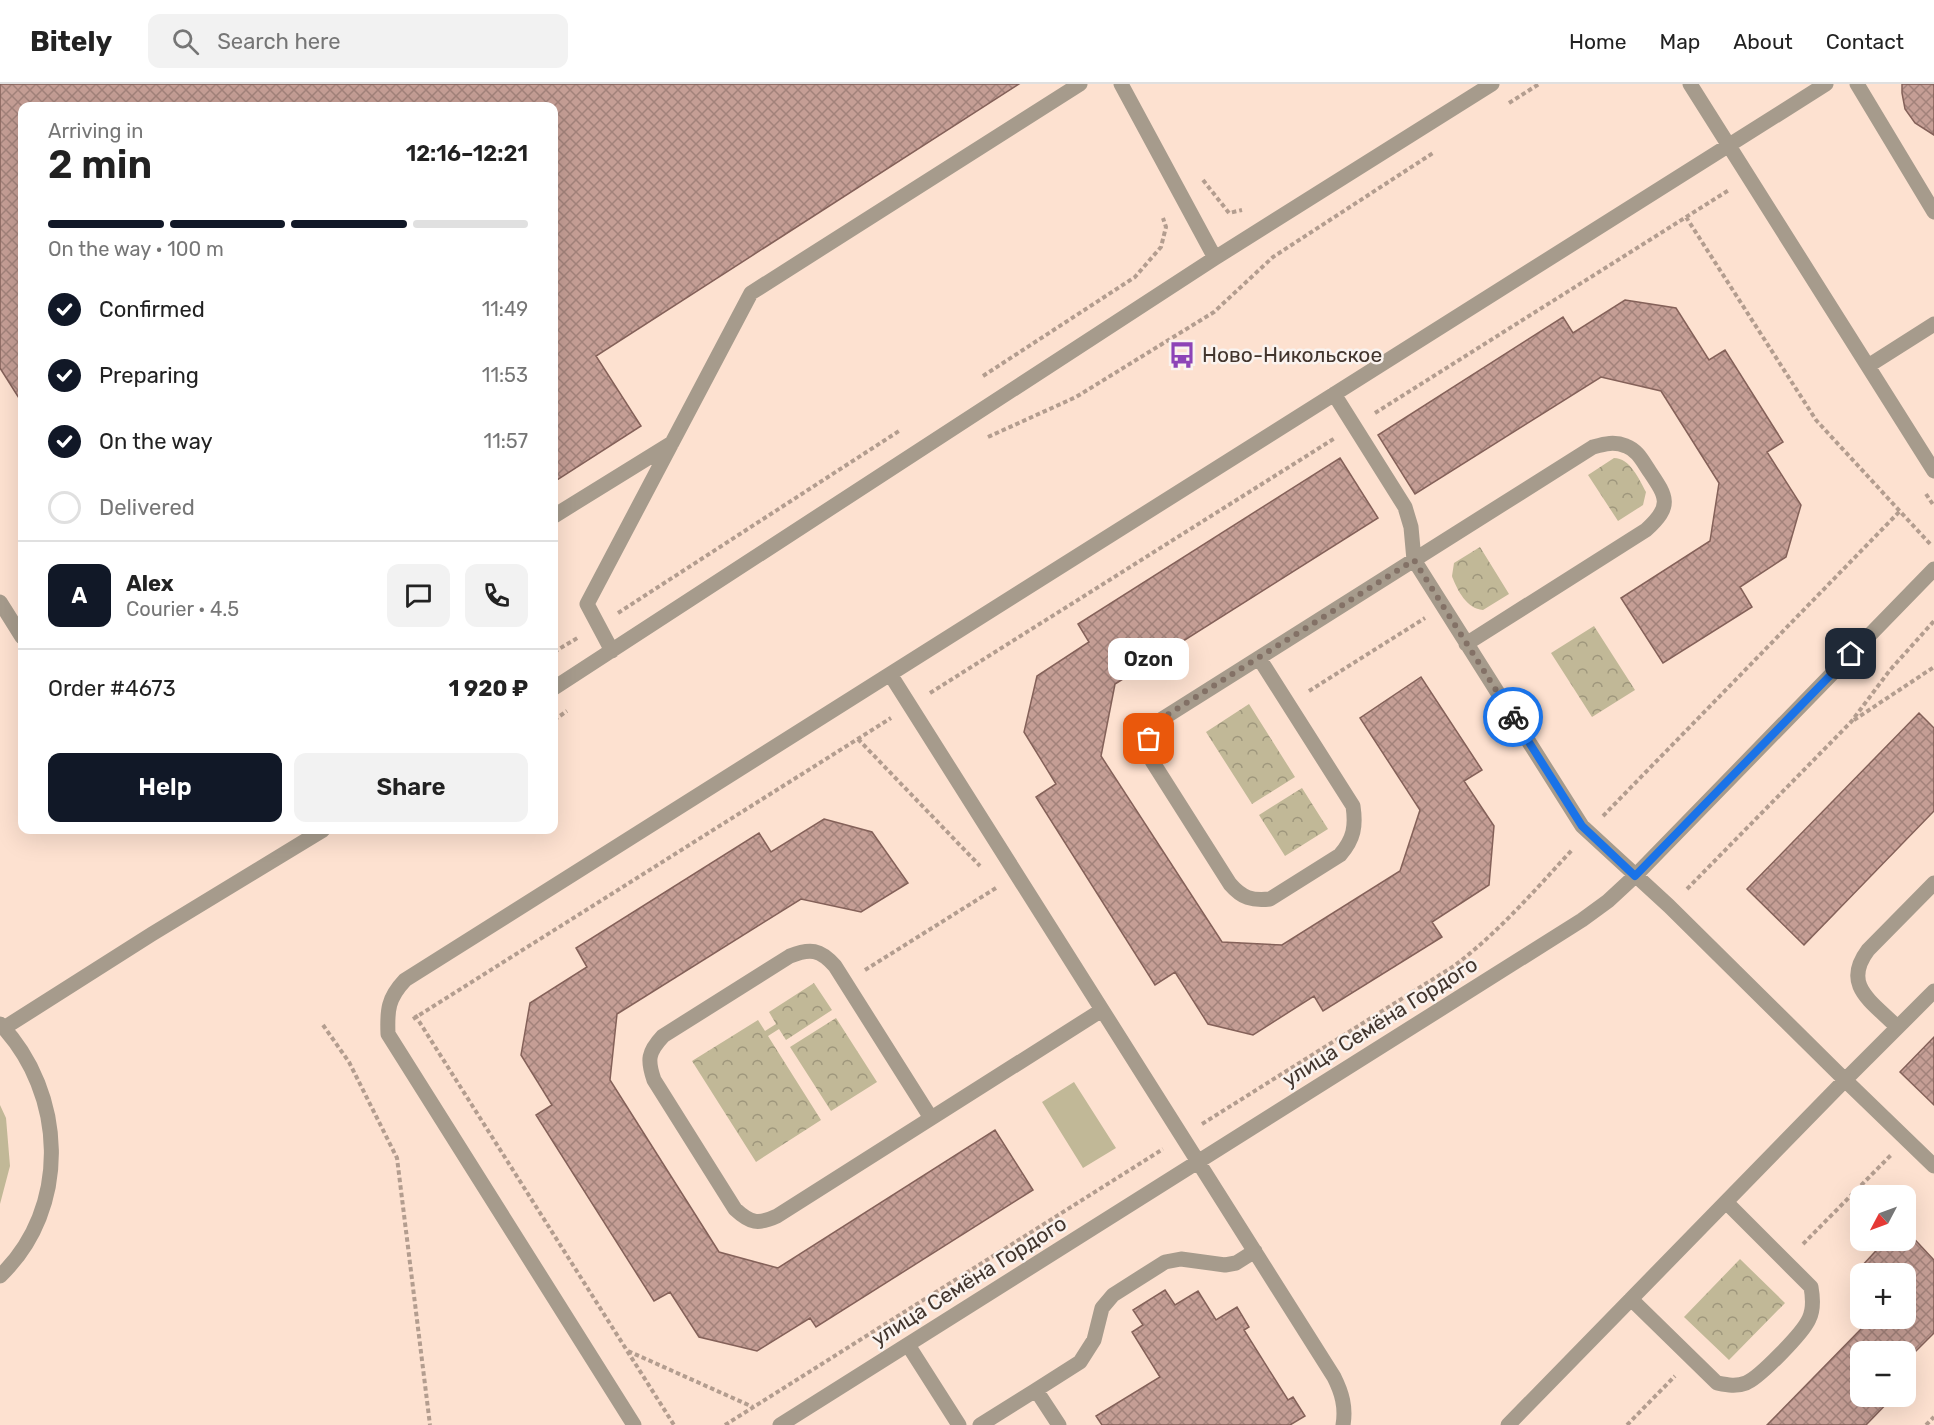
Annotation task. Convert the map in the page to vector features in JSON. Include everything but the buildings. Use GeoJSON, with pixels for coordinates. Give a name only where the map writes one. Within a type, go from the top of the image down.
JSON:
{"type":"FeatureCollection","features":[{"type":"Feature","properties":{"kind":"street"},"geometry":{"type":"LineString","coordinates":[[612,651],[587,604],[751,293],[1080,84]]}},
{"type":"Feature","properties":{"kind":"street"},"geometry":{"type":"LineString","coordinates":[[1122,84],[1215,258]]}},
{"type":"Feature","properties":{"kind":"street"},"geometry":{"type":"LineString","coordinates":[[558,685],[1215,258],[1492,84]]}},
{"type":"Feature","properties":{"kind":"street"},"geometry":{"type":"LineString","coordinates":[[1690,84],[1934,471]]}},
{"type":"Feature","properties":{"kind":"street"},"geometry":{"type":"LineString","coordinates":[[634,1425],[388,1034],[387,1013],[391,998],[398,987],[405,980],[1826,84]]}},
{"type":"Feature","properties":{"kind":"street"},"geometry":{"type":"LineString","coordinates":[[1857,84],[1934,212]]}},
{"type":"Feature","properties":{"kind":"street"},"geometry":{"type":"LineString","coordinates":[[1868,366],[1934,324]]}},
{"type":"Feature","properties":{"kind":"street"},"geometry":{"type":"LineString","coordinates":[[1334,394],[1405,507],[1411,527],[1414,560],[1588,832],[1669,906],[1934,1166]]}},
{"type":"Feature","properties":{"kind":"street"},"geometry":{"type":"LineString","coordinates":[[558,514],[672,443]]}},
{"type":"Feature","properties":{"kind":"street"},"geometry":{"type":"LineString","coordinates":[[1259,658],[1353,806],[1356,823],[1348,846],[1340,855],[1270,899],[1258,900],[1248,899],[1239,894],[1230,884],[1152,761],[1148,748],[1154,727],[1161,719],[1593,447],[1611,443],[1626,446],[1637,452],[1664,494],[1663,509],[1658,520],[1646,530],[1466,644]]}},
{"type":"Feature","properties":{"kind":"street","name":"улица Семёна Гордого"},"geometry":{"type":"LineString","coordinates":[[780,1425],[1582,920],[1608,901],[1934,569]]}},
{"type":"Feature","properties":{"kind":"street"},"geometry":{"type":"LineString","coordinates":[[0,602],[18,631]]}},
{"type":"Feature","properties":{"kind":"street"},"geometry":{"type":"LineString","coordinates":[[890,674],[1334,1377],[1343,1401],[1345,1413],[1342,1425]]}},
{"type":"Feature","properties":{"kind":"street"},"geometry":{"type":"LineString","coordinates":[[0,1276],[30,1238],[44,1205],[52,1170],[52,1135],[45,1101],[33,1067],[2,1026],[316,834]]}},
{"type":"Feature","properties":{"kind":"street"},"geometry":{"type":"LineString","coordinates":[[1897,1027],[1862,992],[1856,972],[1859,962],[1868,950],[1934,883]]}},
{"type":"Feature","properties":{"kind":"street"},"geometry":{"type":"LineString","coordinates":[[931,1118],[835,966],[827,957],[816,951],[804,950],[790,956],[663,1036],[653,1046],[650,1058],[649,1066],[654,1080],[735,1209],[746,1219],[756,1222],[766,1221],[777,1216],[1102,1010]]}},
{"type":"Feature","properties":{"kind":"street"},"geometry":{"type":"LineString","coordinates":[[1508,1425],[1934,991]]}},
{"type":"Feature","properties":{"kind":"street"},"geometry":{"type":"LineString","coordinates":[[1631,1299],[1718,1383],[1733,1386],[1746,1383],[1782,1352],[1803,1330],[1809,1319],[1813,1302],[1811,1287],[1726,1202]]}},
{"type":"Feature","properties":{"kind":"street"},"geometry":{"type":"LineString","coordinates":[[980,1425],[1080,1362],[1094,1340],[1102,1308],[1113,1294],[1165,1262],[1181,1258],[1224,1265],[1236,1263],[1255,1251]]}},
{"type":"Feature","properties":{"kind":"street"},"geometry":{"type":"LineString","coordinates":[[908,1345],[959,1425]]}},
{"type":"Feature","properties":{"kind":"street"},"geometry":{"type":"LineString","coordinates":[[1036,1390],[1059,1425]]}},
{"type":"Feature","properties":{"kind":"path"},"geometry":{"type":"LineString","coordinates":[[1500,110],[1539,84]]}},
{"type":"Feature","properties":{"kind":"path"},"geometry":{"type":"LineString","coordinates":[[985,439],[1076,397],[1214,312],[1274,257],[1441,148]]}},
{"type":"Feature","properties":{"kind":"path"},"geometry":{"type":"LineString","coordinates":[[1196,171],[1229,213],[1253,208]]}},
{"type":"Feature","properties":{"kind":"path"},"geometry":{"type":"LineString","coordinates":[[388,1034],[1704,205]]}},
{"type":"Feature","properties":{"kind":"path"},"geometry":{"type":"LineString","coordinates":[[978,380],[1135,277],[1161,247],[1166,227],[1161,209]]}},
{"type":"Feature","properties":{"kind":"path"},"geometry":{"type":"LineString","coordinates":[[1686,217],[1816,420],[1933,544]]}},
{"type":"Feature","properties":{"kind":"path"},"geometry":{"type":"LineString","coordinates":[[558,650],[909,425]]}},
{"type":"Feature","properties":{"kind":"path"},"geometry":{"type":"LineString","coordinates":[[725,1425],[1454,966],[1481,946],[1505,924],[1588,832],[1900,511]]}},
{"type":"Feature","properties":{"kind":"path"},"geometry":{"type":"LineString","coordinates":[[1288,704],[1443,607]]}},
{"type":"Feature","properties":{"kind":"path"},"geometry":{"type":"LineString","coordinates":[[1669,906],[1851,722],[1886,674],[1934,621]]}},
{"type":"Feature","properties":{"kind":"path"},"geometry":{"type":"LineString","coordinates":[[1851,722],[1934,667]]}},
{"type":"Feature","properties":{"kind":"path"},"geometry":{"type":"LineString","coordinates":[[558,717],[574,707]]}},
{"type":"Feature","properties":{"kind":"path"},"geometry":{"type":"LineString","coordinates":[[858,738],[982,868]]}},
{"type":"Feature","properties":{"kind":"path"},"geometry":{"type":"LineString","coordinates":[[845,983],[1017,874]]}},
{"type":"Feature","properties":{"kind":"path"},"geometry":{"type":"LineString","coordinates":[[398,987],[674,1425]]}},
{"type":"Feature","properties":{"kind":"path"},"geometry":{"type":"LineString","coordinates":[[323,1025],[349,1062],[397,1158],[430,1425]]}},
{"type":"Feature","properties":{"kind":"path"},"geometry":{"type":"LineString","coordinates":[[1786,1262],[1906,1139]]}},
{"type":"Feature","properties":{"kind":"path"},"geometry":{"type":"LineString","coordinates":[[627,1351],[753,1407]]}},
{"type":"Feature","properties":{"kind":"path"},"geometry":{"type":"LineString","coordinates":[[1627,1425],[1692,1358]]}},
{"type":"Feature","properties":{"kind":"path"},"geometry":{"type":"LineString","coordinates":[[1926,1425],[1934,1417]]}},
{"type":"Feature","properties":{"kind":"green space"},"geometry":{"type":"Polygon","coordinates":[[[1614,458],[1625,461],[1629,465],[1646,492],[1643,505],[1618,521],[1588,475],[1614,458]]]}},
{"type":"Feature","properties":{"kind":"green space"},"geometry":{"type":"Polygon","coordinates":[[[1480,547],[1509,594],[1483,610],[1467,602],[1452,576],[1454,563],[1480,547]]]}},
{"type":"Feature","properties":{"kind":"green space"},"geometry":{"type":"Polygon","coordinates":[[[1594,626],[1635,690],[1592,717],[1551,653],[1594,626]]]}},
{"type":"Feature","properties":{"kind":"green space"},"geometry":{"type":"Polygon","coordinates":[[[1249,704],[1295,777],[1252,804],[1206,732],[1249,704]]]}},
{"type":"Feature","properties":{"kind":"green space"},"geometry":{"type":"Polygon","coordinates":[[[1302,788],[1328,829],[1285,856],[1259,815],[1302,788]]]}},
{"type":"Feature","properties":{"kind":"green space"},"geometry":{"type":"Polygon","coordinates":[[[814,983],[832,1010],[786,1040],[779,1029],[768,1036],[821,1120],[756,1162],[692,1061],[758,1020],[765,1031],[776,1024],[769,1012],[814,983]]]}},
{"type":"Feature","properties":{"kind":"green space"},"geometry":{"type":"Polygon","coordinates":[[[836,1018],[877,1082],[831,1111],[790,1047],[836,1018]]]}},
{"type":"Feature","properties":{"kind":"green space"},"geometry":{"type":"Polygon","coordinates":[[[1074,1082],[1116,1148],[1083,1168],[1042,1102],[1074,1082]]]}},
{"type":"Feature","properties":{"kind":"green space"},"geometry":{"type":"Polygon","coordinates":[[[0,1105],[6,1118],[10,1166],[0,1204],[0,1105]]]}},
{"type":"Feature","properties":{"kind":"green space"},"geometry":{"type":"Polygon","coordinates":[[[1740,1259],[1785,1303],[1729,1360],[1684,1317],[1740,1259]]]}},
{"type":"Feature","properties":{"kind":"way so far"},"geometry":{"type":"LineString","coordinates":[[1149,739],[1154,727],[1161,719],[1414,560],[1513,717]]}},
{"type":"Feature","properties":{"kind":"place","name":"Ново-Никольское"},"geometry":{"type":"Point","coordinates":[1182,355]}},
{"type":"Feature","properties":{"kind":"place","name":"Ozon"},"geometry":{"type":"Point","coordinates":[1149,739]}},
{"type":"Feature","properties":{"kind":"route"},"geometry":{"type":"LineString","coordinates":[[1513,717],[1582,826],[1635,876],[1650,858],[1851,654]]}}]}
